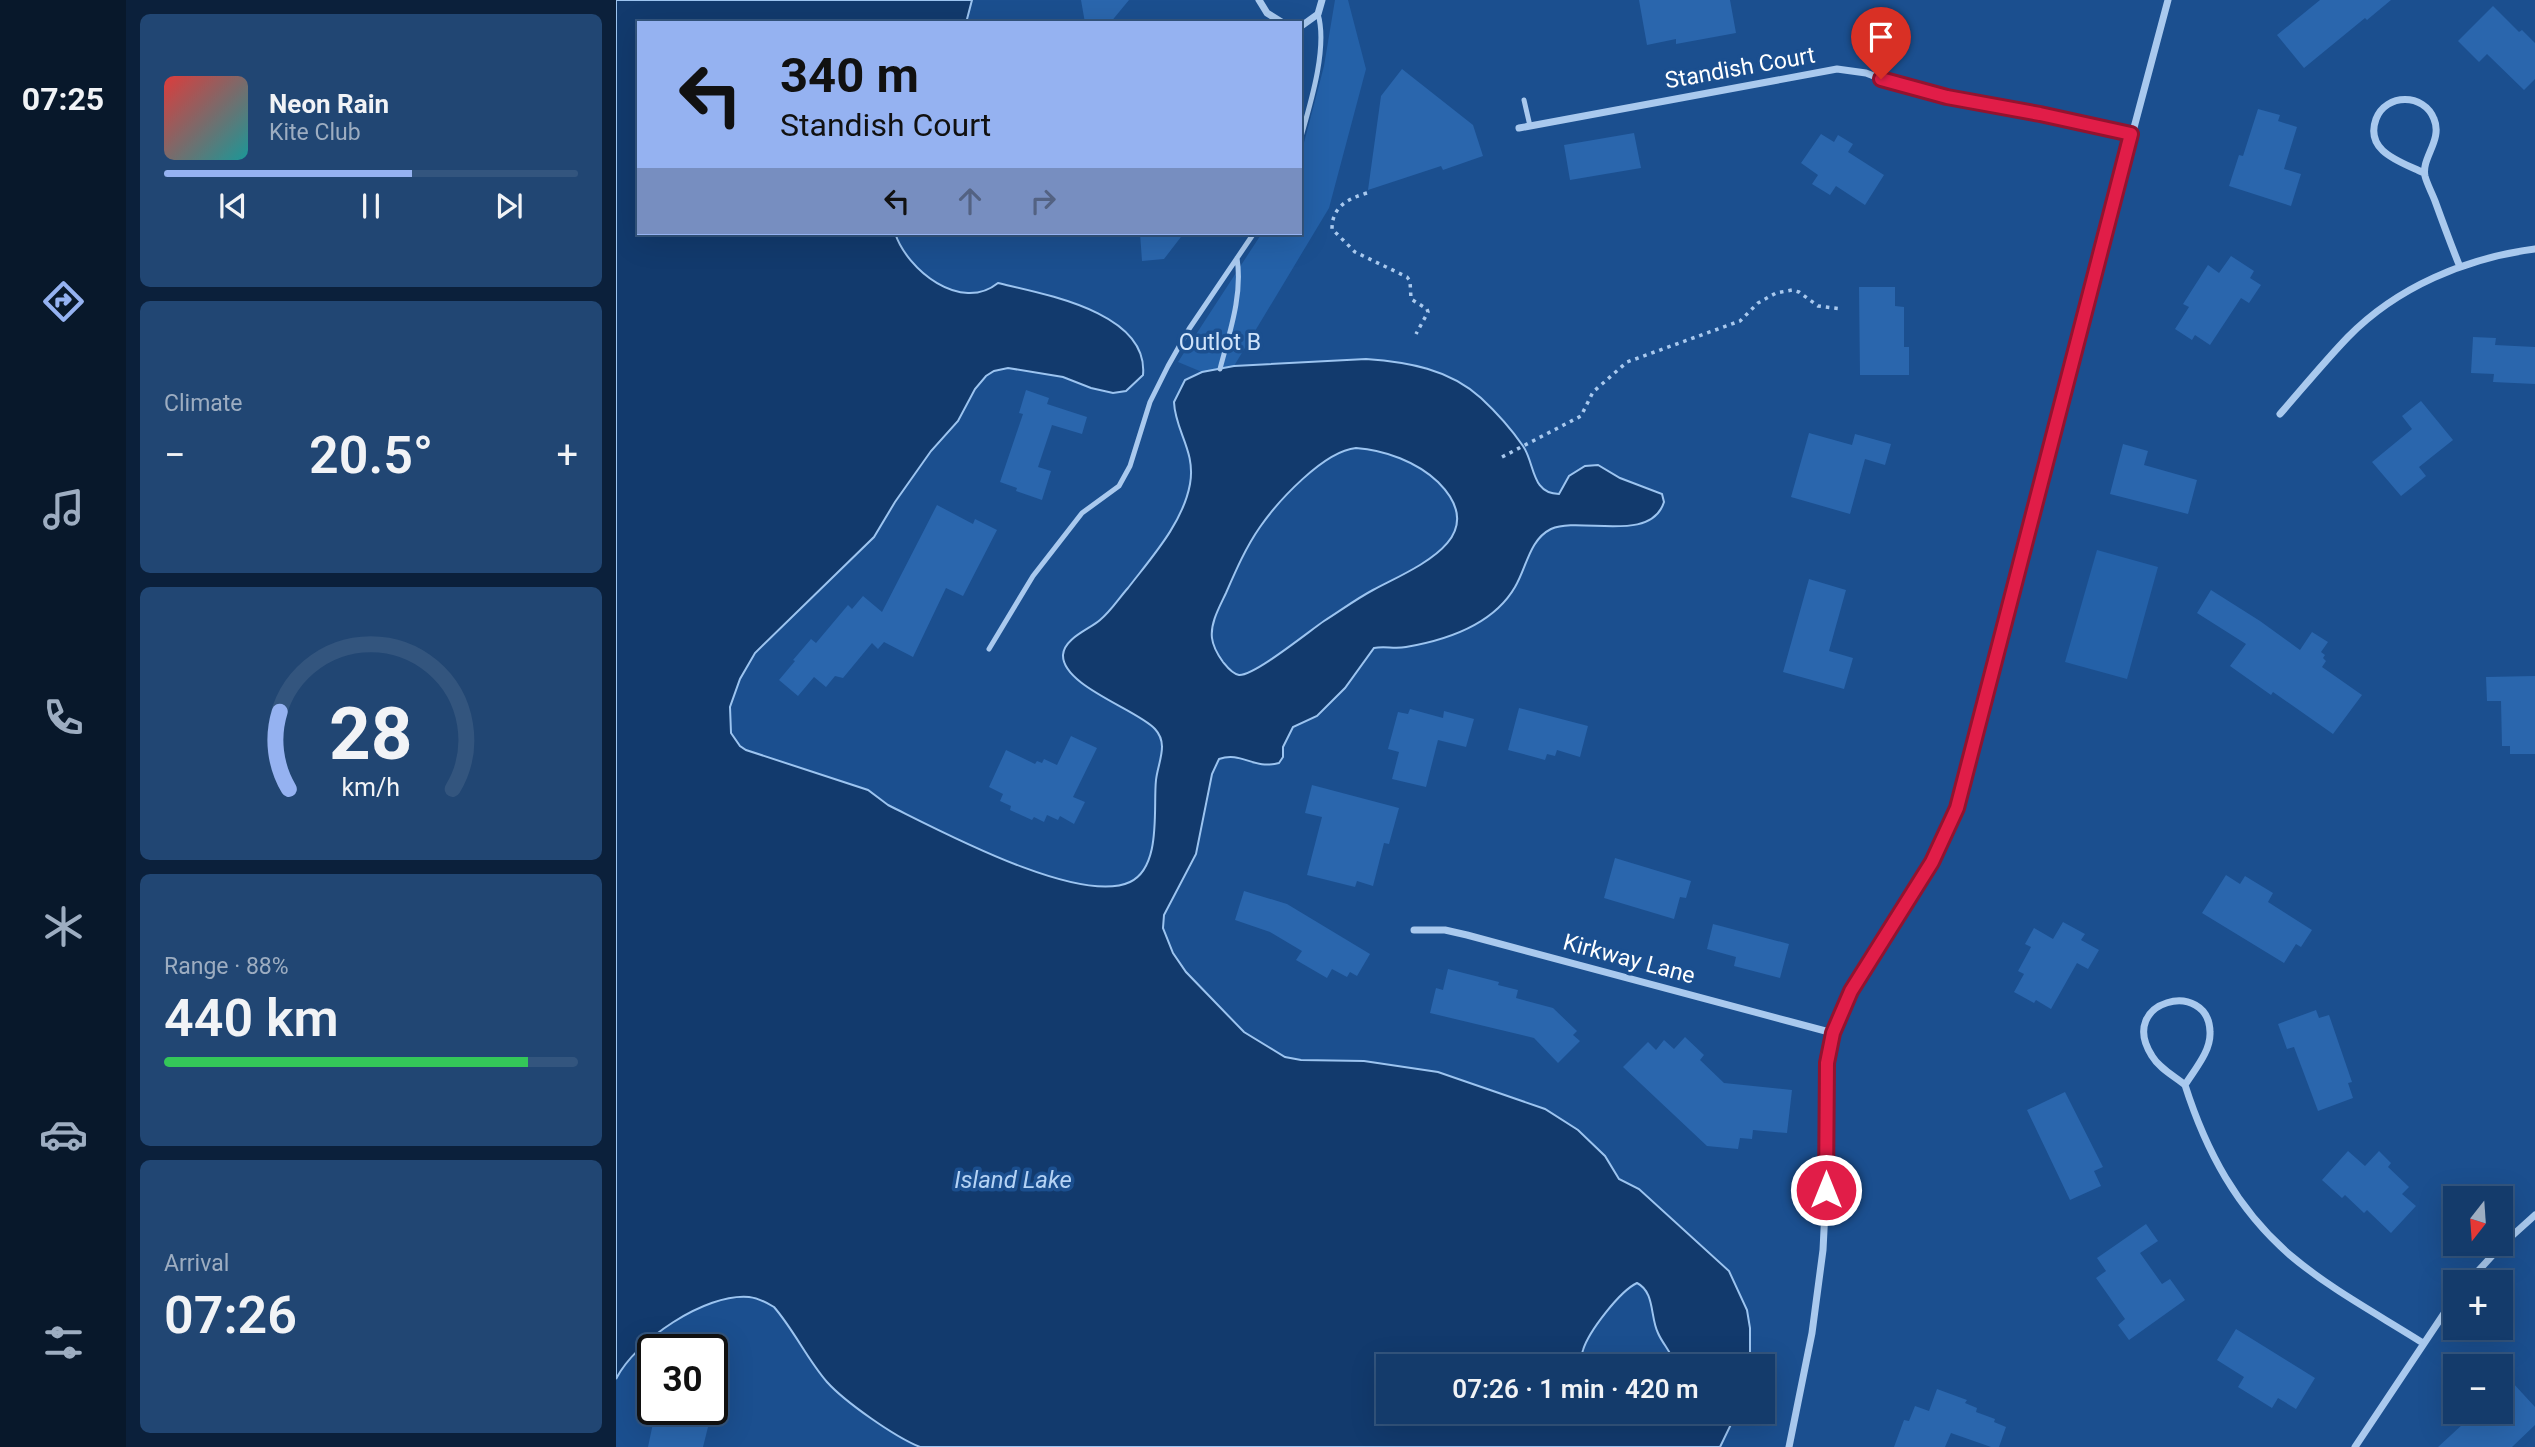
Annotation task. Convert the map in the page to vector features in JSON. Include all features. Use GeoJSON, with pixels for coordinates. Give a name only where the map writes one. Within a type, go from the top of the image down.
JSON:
{"type":"FeatureCollection","features":[{"type":"Feature","properties":{"kind":"street"},"geometry":{"type":"LineString","coordinates":[[1259,0],[1267,13],[1280,21]]}},
{"type":"Feature","properties":{"kind":"street"},"geometry":{"type":"LineString","coordinates":[[1302,26],[1318,14],[1322,0]]}},
{"type":"Feature","properties":{"kind":"street"},"geometry":{"type":"LineString","coordinates":[[1789,1447],[1812,1333],[1823,1250],[1827,1063],[1833,1033],[1851,991],[1932,862],[1957,808],[2168,0]]}},
{"type":"Feature","properties":{"kind":"street","name":"Standish Court"},"geometry":{"type":"LineString","coordinates":[[1519,128],[1837,69],[1866,73],[1897,85],[1947,97],[2131,134]]}},
{"type":"Feature","properties":{"kind":"street"},"geometry":{"type":"LineString","coordinates":[[2424,173],[2391,158],[2377,144],[2374,124],[2378,115],[2392,102],[2403,99],[2420,102],[2436,121],[2437,132],[2424,173],[2460,267]]}},
{"type":"Feature","properties":{"kind":"street"},"geometry":{"type":"LineString","coordinates":[[2280,414],[2349,336],[2378,310],[2416,287],[2460,267],[2499,254],[2535,249]]}},
{"type":"Feature","properties":{"kind":"street","name":"Kirkway Lane"},"geometry":{"type":"LineString","coordinates":[[1414,930],[1445,930],[1467,935],[1833,1033]]}},
{"type":"Feature","properties":{"kind":"street"},"geometry":{"type":"LineString","coordinates":[[2185,1085],[2205,1054],[2210,1032],[2206,1017],[2198,1008],[2176,1000],[2159,1005],[2146,1021],[2147,1045],[2151,1055],[2185,1085],[2210,1152],[2252,1216],[2291,1255],[2318,1276],[2423,1343]]}},
{"type":"Feature","properties":{"kind":"street"},"geometry":{"type":"LineString","coordinates":[[2479,1270],[2535,1215]]}},
{"type":"Feature","properties":{"kind":"street"},"geometry":{"type":"LineString","coordinates":[[2355,1447],[2443,1314]]}},
{"type":"Feature","properties":{"kind":"lane"},"geometry":{"type":"LineString","coordinates":[[1302,133],[1318,61],[1322,26],[1318,14]]}},
{"type":"Feature","properties":{"kind":"lane"},"geometry":{"type":"LineString","coordinates":[[1524,100],[1530,126]]}},
{"type":"Feature","properties":{"kind":"lane"},"geometry":{"type":"LineString","coordinates":[[989,649],[1033,576],[1082,513],[1119,486],[1130,466],[1150,402],[1168,366],[1189,329],[1253,235]]}},
{"type":"Feature","properties":{"kind":"lane"},"geometry":{"type":"LineString","coordinates":[[1220,369],[1235,312],[1237,258]]}},
{"type":"Feature","properties":{"kind":"path"},"geometry":{"type":"LineString","coordinates":[[1367,192],[1350,198],[1335,212],[1332,229],[1355,252],[1407,276],[1411,299],[1428,312],[1416,334]]}},
{"type":"Feature","properties":{"kind":"path"},"geometry":{"type":"LineString","coordinates":[[1502,457],[1581,416],[1593,392],[1627,362],[1740,321],[1758,303],[1776,293],[1793,290],[1812,304],[1842,309]]}},
{"type":"Feature","properties":{"kind":"green space","name":"Outlot B"},"geometry":{"type":"Polygon","coordinates":[[[1335,0],[1348,0],[1366,69],[1329,208],[1234,366],[1202,372],[1178,362],[1261,235],[1302,235],[1302,150],[1324,66],[1335,0]]]}},
{"type":"Feature","properties":{"kind":"green space"},"geometry":{"type":"Polygon","coordinates":[[[2097,550],[2158,567],[2127,679],[2065,662],[2097,550]]]}},
{"type":"Feature","properties":{"kind":"water","name":"Island Lake"},"geometry":{"type":"Polygon","coordinates":[[[616,0],[972,0],[967,21],[637,21],[637,235],[896,235],[901,247],[923,273],[952,290],[968,293],[983,291],[998,283],[1065,300],[1112,321],[1129,336],[1140,353],[1143,375],[1126,391],[1113,393],[1063,377],[1008,368],[986,376],[975,389],[958,421],[931,451],[895,502],[874,537],[755,653],[740,679],[730,707],[731,733],[746,750],[868,790],[888,805],[973,846],[1044,875],[1107,887],[1130,882],[1147,864],[1151,850],[1161,741],[1155,729],[1146,722],[1075,677],[1066,666],[1063,655],[1064,649],[1073,639],[1111,609],[1156,552],[1181,512],[1191,472],[1174,402],[1185,380],[1202,372],[1234,366],[1366,359],[1412,365],[1455,380],[1481,398],[1519,440],[1538,483],[1550,493],[1559,494],[1569,476],[1585,466],[1598,465],[1620,478],[1662,494],[1664,502],[1657,515],[1645,522],[1630,526],[1579,525],[1551,529],[1533,547],[1515,587],[1506,600],[1482,621],[1468,629],[1422,644],[1402,648],[1374,648],[1345,688],[1317,716],[1293,727],[1279,763],[1262,764],[1234,757],[1219,759],[1212,774],[1196,854],[1164,915],[1163,928],[1173,953],[1186,972],[1244,1032],[1285,1057],[1301,1060],[1364,1061],[1438,1072],[1545,1109],[1578,1130],[1605,1156],[1619,1179],[1639,1189],[1729,1271],[1747,1310],[1750,1354],[1670,1354],[1656,1327],[1647,1292],[1637,1283],[1606,1312],[1586,1342],[1582,1354],[1376,1354],[1376,1424],[1731,1424],[1720,1447],[920,1447],[884,1427],[835,1390],[774,1307],[762,1300],[749,1297],[731,1298],[712,1303],[673,1322],[656,1334],[637,1334],[637,1352],[625,1364],[616,1379],[616,0]],[[1367,449],[1343,451],[1316,467],[1278,504],[1250,543],[1214,621],[1213,641],[1218,654],[1234,673],[1239,675],[1256,669],[1354,601],[1408,572],[1442,549],[1453,535],[1457,519],[1453,502],[1438,482],[1410,463],[1367,449]]]}},
{"type":"Feature","properties":{"kind":"building"},"geometry":{"type":"Polygon","coordinates":[[[1081,0],[1129,0],[1112,21],[1085,21],[1081,0]]]}},
{"type":"Feature","properties":{"kind":"building"},"geometry":{"type":"Polygon","coordinates":[[[1639,0],[1730,0],[1736,33],[1676,44],[1676,39],[1647,45],[1639,0]]]}},
{"type":"Feature","properties":{"kind":"building"},"geometry":{"type":"Polygon","coordinates":[[[2320,0],[2391,0],[2304,68],[2277,35],[2320,0]]]}},
{"type":"Feature","properties":{"kind":"building"},"geometry":{"type":"Polygon","coordinates":[[[2493,6],[2519,32],[2522,30],[2535,43],[2535,79],[2524,90],[2487,54],[2479,62],[2458,41],[2493,6]]]}},
{"type":"Feature","properties":{"kind":"building"},"geometry":{"type":"Polygon","coordinates":[[[1402,69],[1473,125],[1483,156],[1443,170],[1441,166],[1368,190],[1381,96],[1402,69]]]}},
{"type":"Feature","properties":{"kind":"building"},"geometry":{"type":"Polygon","coordinates":[[[2258,109],[2280,115],[2278,121],[2297,127],[2284,169],[2301,174],[2291,206],[2229,186],[2239,155],[2243,156],[2258,109]]]}},
{"type":"Feature","properties":{"kind":"building"},"geometry":{"type":"Polygon","coordinates":[[[1634,133],[1641,168],[1570,180],[1564,145],[1634,133]]]}},
{"type":"Feature","properties":{"kind":"building"},"geometry":{"type":"Polygon","coordinates":[[[1821,134],[1834,142],[1838,135],[1853,144],[1848,152],[1884,175],[1865,205],[1836,186],[1830,195],[1812,184],[1818,175],[1801,163],[1821,134]]]}},
{"type":"Feature","properties":{"kind":"building"},"geometry":{"type":"Polygon","coordinates":[[[1140,235],[1182,235],[1164,259],[1142,261],[1140,235]]]}},
{"type":"Feature","properties":{"kind":"building"},"geometry":{"type":"Polygon","coordinates":[[[2231,256],[2254,271],[2250,278],[2261,285],[2249,303],[2241,298],[2210,345],[2195,335],[2192,340],[2175,329],[2189,307],[2183,304],[2208,265],[2219,273],[2231,256]]]}},
{"type":"Feature","properties":{"kind":"building"},"geometry":{"type":"Polygon","coordinates":[[[1859,287],[1895,287],[1895,306],[1904,307],[1904,347],[1909,347],[1909,375],[1860,375],[1859,287]]]}},
{"type":"Feature","properties":{"kind":"building"},"geometry":{"type":"Polygon","coordinates":[[[2473,337],[2496,338],[2495,345],[2535,347],[2535,384],[2493,382],[2494,374],[2471,373],[2473,337]]]}},
{"type":"Feature","properties":{"kind":"building"},"geometry":{"type":"Polygon","coordinates":[[[1026,390],[1049,398],[1047,404],[1087,417],[1082,434],[1052,425],[1038,467],[1051,471],[1042,500],[1000,482],[1023,414],[1019,413],[1026,390]]]}},
{"type":"Feature","properties":{"kind":"building"},"geometry":{"type":"Polygon","coordinates":[[[2421,401],[2453,440],[2419,467],[2426,476],[2401,496],[2372,462],[2412,429],[2402,416],[2421,401]]]}},
{"type":"Feature","properties":{"kind":"building"},"geometry":{"type":"Polygon","coordinates":[[[1809,433],[1852,445],[1855,434],[1891,444],[1885,465],[1865,459],[1850,514],[1791,497],[1809,433]]]}},
{"type":"Feature","properties":{"kind":"building"},"geometry":{"type":"Polygon","coordinates":[[[2123,444],[2148,451],[2144,465],[2197,480],[2188,514],[2110,494],[2123,444]]]}},
{"type":"Feature","properties":{"kind":"building"},"geometry":{"type":"Polygon","coordinates":[[[937,505],[973,524],[975,519],[997,530],[963,596],[946,588],[913,657],[884,642],[878,649],[872,643],[843,678],[835,676],[826,687],[814,677],[798,696],[779,680],[795,661],[793,660],[811,639],[816,643],[848,605],[852,609],[863,596],[882,612],[937,505]]]}},
{"type":"Feature","properties":{"kind":"building"},"geometry":{"type":"Polygon","coordinates":[[[1809,579],[1846,590],[1829,651],[1853,658],[1844,689],[1783,672],[1809,579]]]}},
{"type":"Feature","properties":{"kind":"building"},"geometry":{"type":"Polygon","coordinates":[[[2211,590],[2300,650],[2312,632],[2328,642],[2321,652],[2326,661],[2322,667],[2362,695],[2333,734],[2230,666],[2246,644],[2197,613],[2211,590]]]}},
{"type":"Feature","properties":{"kind":"building"},"geometry":{"type":"Polygon","coordinates":[[[2535,676],[2535,754],[2510,754],[2510,746],[2502,746],[2501,701],[2487,701],[2486,677],[2535,676]]]}},
{"type":"Feature","properties":{"kind":"building"},"geometry":{"type":"Polygon","coordinates":[[[1519,708],[1588,726],[1580,757],[1557,750],[1555,756],[1547,754],[1545,760],[1508,750],[1519,708]]]}},
{"type":"Feature","properties":{"kind":"building"},"geometry":{"type":"Polygon","coordinates":[[[1410,709],[1443,718],[1444,711],[1474,719],[1466,747],[1438,740],[1426,787],[1392,779],[1399,752],[1388,749],[1398,712],[1408,714],[1410,709]]]}},
{"type":"Feature","properties":{"kind":"building"},"geometry":{"type":"Polygon","coordinates":[[[1071,736],[1097,748],[1073,797],[1085,802],[1074,824],[1060,816],[1058,820],[1047,815],[1044,822],[1034,817],[1032,820],[1010,810],[1011,806],[1000,801],[1003,794],[989,787],[1006,750],[1035,764],[1037,761],[1042,763],[1044,759],[1057,765],[1071,736]]]}},
{"type":"Feature","properties":{"kind":"building"},"geometry":{"type":"Polygon","coordinates":[[[1312,785],[1399,808],[1389,844],[1384,843],[1373,886],[1357,881],[1355,887],[1307,875],[1322,817],[1305,813],[1312,785]]]}},
{"type":"Feature","properties":{"kind":"building"},"geometry":{"type":"Polygon","coordinates":[[[1615,858],[1691,881],[1686,898],[1680,897],[1674,919],[1604,898],[1615,858]]]}},
{"type":"Feature","properties":{"kind":"building"},"geometry":{"type":"Polygon","coordinates":[[[2226,875],[2240,884],[2245,876],[2273,893],[2268,902],[2312,930],[2301,947],[2296,944],[2284,963],[2202,913],[2226,875]]]}},
{"type":"Feature","properties":{"kind":"building"},"geometry":{"type":"Polygon","coordinates":[[[1244,891],[1287,904],[1370,954],[1357,976],[1350,972],[1347,977],[1332,969],[1327,978],[1296,960],[1302,951],[1270,932],[1235,920],[1244,891]]]}},
{"type":"Feature","properties":{"kind":"building"},"geometry":{"type":"Polygon","coordinates":[[[2063,922],[2085,934],[2081,940],[2099,950],[2088,969],[2077,963],[2051,1009],[2014,992],[2024,974],[2018,971],[2031,947],[2025,944],[2034,928],[2053,939],[2063,922]]]}},
{"type":"Feature","properties":{"kind":"building"},"geometry":{"type":"Polygon","coordinates":[[[1713,924],[1789,944],[1780,978],[1734,966],[1736,957],[1707,949],[1713,924]]]}},
{"type":"Feature","properties":{"kind":"building"},"geometry":{"type":"Polygon","coordinates":[[[1448,969],[1499,982],[1498,985],[1518,990],[1516,998],[1553,1008],[1577,1031],[1573,1035],[1580,1041],[1558,1063],[1534,1038],[1430,1013],[1436,988],[1443,990],[1448,969]]]}},
{"type":"Feature","properties":{"kind":"building"},"geometry":{"type":"Polygon","coordinates":[[[2316,1010],[2319,1018],[2329,1015],[2352,1082],[2348,1083],[2353,1098],[2318,1111],[2294,1047],[2287,1049],[2278,1024],[2316,1010]]]}},
{"type":"Feature","properties":{"kind":"building"},"geometry":{"type":"Polygon","coordinates":[[[1685,1037],[1704,1055],[1700,1060],[1724,1083],[1792,1090],[1787,1133],[1753,1130],[1752,1139],[1740,1138],[1738,1149],[1707,1146],[1623,1067],[1648,1042],[1656,1050],[1664,1040],[1674,1049],[1685,1037]]]}},
{"type":"Feature","properties":{"kind":"building"},"geometry":{"type":"Polygon","coordinates":[[[2065,1092],[2103,1167],[2094,1171],[2101,1186],[2070,1200],[2027,1110],[2065,1092]]]}},
{"type":"Feature","properties":{"kind":"building"},"geometry":{"type":"Polygon","coordinates":[[[2348,1151],[2365,1166],[2379,1151],[2391,1163],[2388,1167],[2409,1187],[2402,1194],[2416,1206],[2391,1233],[2367,1210],[2364,1213],[2345,1195],[2342,1198],[2322,1180],[2348,1151]]]}},
{"type":"Feature","properties":{"kind":"building"},"geometry":{"type":"Polygon","coordinates":[[[2146,1224],[2158,1241],[2140,1253],[2162,1284],[2170,1279],[2185,1300],[2129,1340],[2118,1325],[2125,1319],[2096,1278],[2106,1271],[2097,1258],[2146,1224]]]}},
{"type":"Feature","properties":{"kind":"building"},"geometry":{"type":"Polygon","coordinates":[[[2236,1329],[2315,1378],[2296,1409],[2278,1398],[2272,1408],[2238,1387],[2244,1377],[2217,1360],[2236,1329]]]}},
{"type":"Feature","properties":{"kind":"building"},"geometry":{"type":"Polygon","coordinates":[[[2513,1383],[2535,1407],[2535,1425],[2512,1447],[2438,1447],[2463,1424],[2513,1424],[2513,1383]]]}},
{"type":"Feature","properties":{"kind":"building"},"geometry":{"type":"Polygon","coordinates":[[[1937,1389],[1967,1400],[1965,1403],[1977,1408],[1976,1412],[1995,1419],[1994,1422],[2006,1427],[1999,1447],[1991,1447],[1951,1433],[1945,1447],[1894,1447],[1904,1420],[1909,1421],[1915,1406],[1929,1411],[1937,1389]]]}},
{"type":"Feature","properties":{"kind":"building"},"geometry":{"type":"Polygon","coordinates":[[[653,1425],[708,1425],[703,1447],[648,1447],[653,1425]]]}},
{"type":"Feature","properties":{"kind":"route"},"geometry":{"type":"LineString","coordinates":[[1826,1190],[1827,1063],[1833,1033],[1851,991],[1932,862],[1957,808],[2131,134],[1947,97],[1881,79]]}}]}
